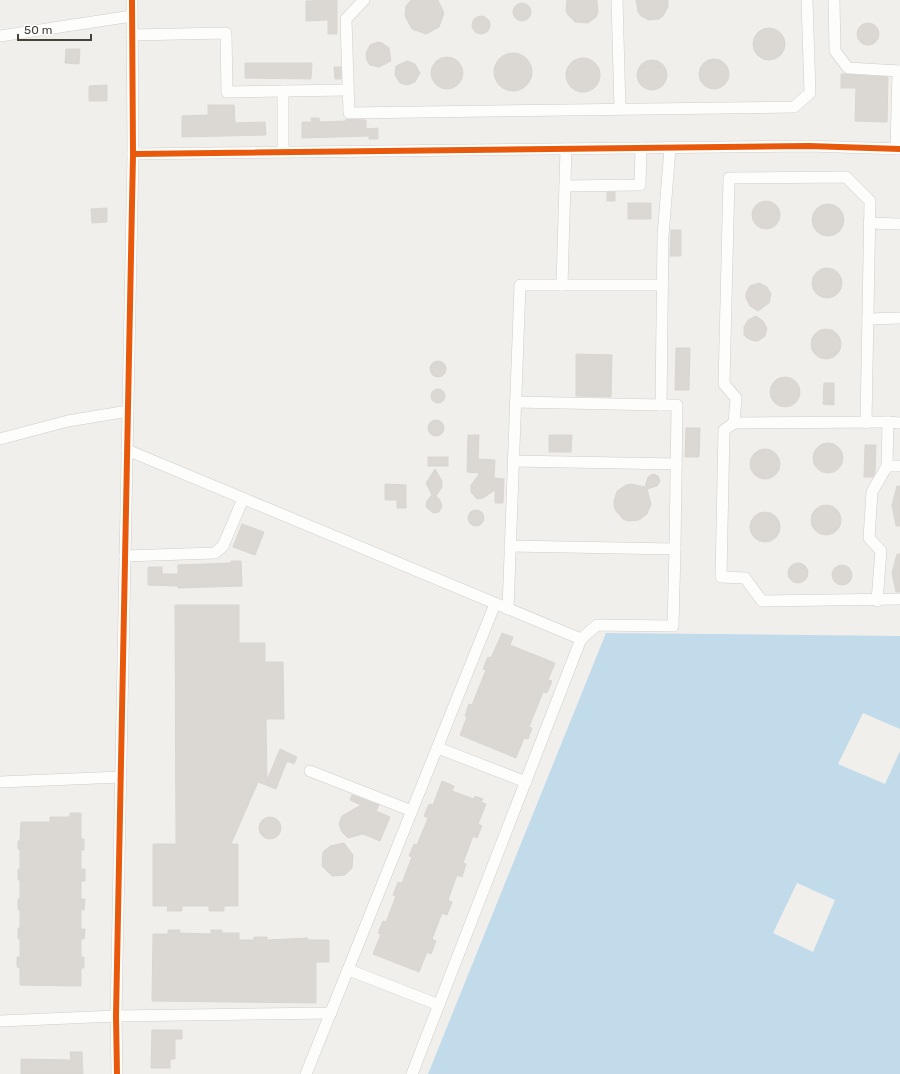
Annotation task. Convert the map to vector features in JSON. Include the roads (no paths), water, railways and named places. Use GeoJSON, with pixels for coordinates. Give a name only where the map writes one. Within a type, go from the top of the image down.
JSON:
{"type":"FeatureCollection","features":[{"type":"Feature","properties":{"kind":"street"},"geometry":{"type":"LineString","coordinates":[[117,1074],[116,1016],[133,154],[132,0]]}},
{"type":"Feature","properties":{"kind":"street"},"geometry":{"type":"LineString","coordinates":[[364,0],[346,18],[348,113],[794,107],[810,93],[807,0]]}},
{"type":"Feature","properties":{"kind":"street"},"geometry":{"type":"LineString","coordinates":[[617,0],[620,109]]}},
{"type":"Feature","properties":{"kind":"street"},"geometry":{"type":"LineString","coordinates":[[133,154],[810,146],[898,149],[899,71],[848,68],[835,51],[834,0]]}},
{"type":"Feature","properties":{"kind":"street"},"geometry":{"type":"LineString","coordinates":[[0,36],[132,16]]}},
{"type":"Feature","properties":{"kind":"street"},"geometry":{"type":"LineString","coordinates":[[132,35],[226,33],[227,92],[347,90]]}},
{"type":"Feature","properties":{"kind":"street"},"geometry":{"type":"LineString","coordinates":[[283,91],[284,152]]}},
{"type":"Feature","properties":{"kind":"street"},"geometry":{"type":"LineString","coordinates":[[565,186],[640,185],[641,148]]}},
{"type":"Feature","properties":{"kind":"street"},"geometry":{"type":"LineString","coordinates":[[661,405],[663,236],[670,148]]}},
{"type":"Feature","properties":{"kind":"street"},"geometry":{"type":"LineString","coordinates":[[562,285],[566,149]]}},
{"type":"Feature","properties":{"kind":"street"},"geometry":{"type":"LineString","coordinates":[[734,423],[736,398],[724,384],[729,178],[846,177],[870,201],[866,423]]}},
{"type":"Feature","properties":{"kind":"street"},"geometry":{"type":"LineString","coordinates":[[869,223],[900,224]]}},
{"type":"Feature","properties":{"kind":"street"},"geometry":{"type":"LineString","coordinates":[[508,609],[520,285],[662,285]]}},
{"type":"Feature","properties":{"kind":"street"},"geometry":{"type":"LineString","coordinates":[[868,319],[900,318]]}},
{"type":"Feature","properties":{"kind":"street"},"geometry":{"type":"LineString","coordinates":[[412,1074],[581,639],[597,625],[673,626],[677,405],[515,402]]}},
{"type":"Feature","properties":{"kind":"street"},"geometry":{"type":"LineString","coordinates":[[0,438],[68,421],[128,411]]}},
{"type":"Feature","properties":{"kind":"street"},"geometry":{"type":"LineString","coordinates":[[877,601],[880,551],[870,538],[872,492],[887,466],[888,422]]}},
{"type":"Feature","properties":{"kind":"street"},"geometry":{"type":"LineString","coordinates":[[900,423],[734,423],[724,430],[721,577],[745,578],[762,601],[877,601],[900,599]]}},
{"type":"Feature","properties":{"kind":"street"},"geometry":{"type":"LineString","coordinates":[[127,450],[581,639]]}},
{"type":"Feature","properties":{"kind":"street"},"geometry":{"type":"LineString","coordinates":[[513,461],[676,464]]}},
{"type":"Feature","properties":{"kind":"street"},"geometry":{"type":"LineString","coordinates":[[887,466],[900,466]]}},
{"type":"Feature","properties":{"kind":"street"},"geometry":{"type":"LineString","coordinates":[[125,556],[215,553],[223,546],[243,499]]}},
{"type":"Feature","properties":{"kind":"street"},"geometry":{"type":"LineString","coordinates":[[510,546],[675,549]]}},
{"type":"Feature","properties":{"kind":"street"},"geometry":{"type":"LineString","coordinates":[[306,1074],[495,604]]}},
{"type":"Feature","properties":{"kind":"street"},"geometry":{"type":"LineString","coordinates":[[438,748],[526,782]]}},
{"type":"Feature","properties":{"kind":"street"},"geometry":{"type":"LineString","coordinates":[[310,772],[412,811]]}},
{"type":"Feature","properties":{"kind":"street"},"geometry":{"type":"LineString","coordinates":[[0,782],[121,777]]}},
{"type":"Feature","properties":{"kind":"street"},"geometry":{"type":"LineString","coordinates":[[349,970],[439,1005]]}},
{"type":"Feature","properties":{"kind":"street"},"geometry":{"type":"LineString","coordinates":[[0,1021],[116,1016],[330,1013]]}},
{"type":"Feature","properties":{"kind":"water"},"geometry":{"type":"Polygon","coordinates":[[[606,633],[900,636],[900,729],[863,713],[838,764],[885,784],[900,751],[900,1074],[428,1074],[606,633]],[[797,883],[773,933],[813,952],[835,900],[797,883]]]}}]}
